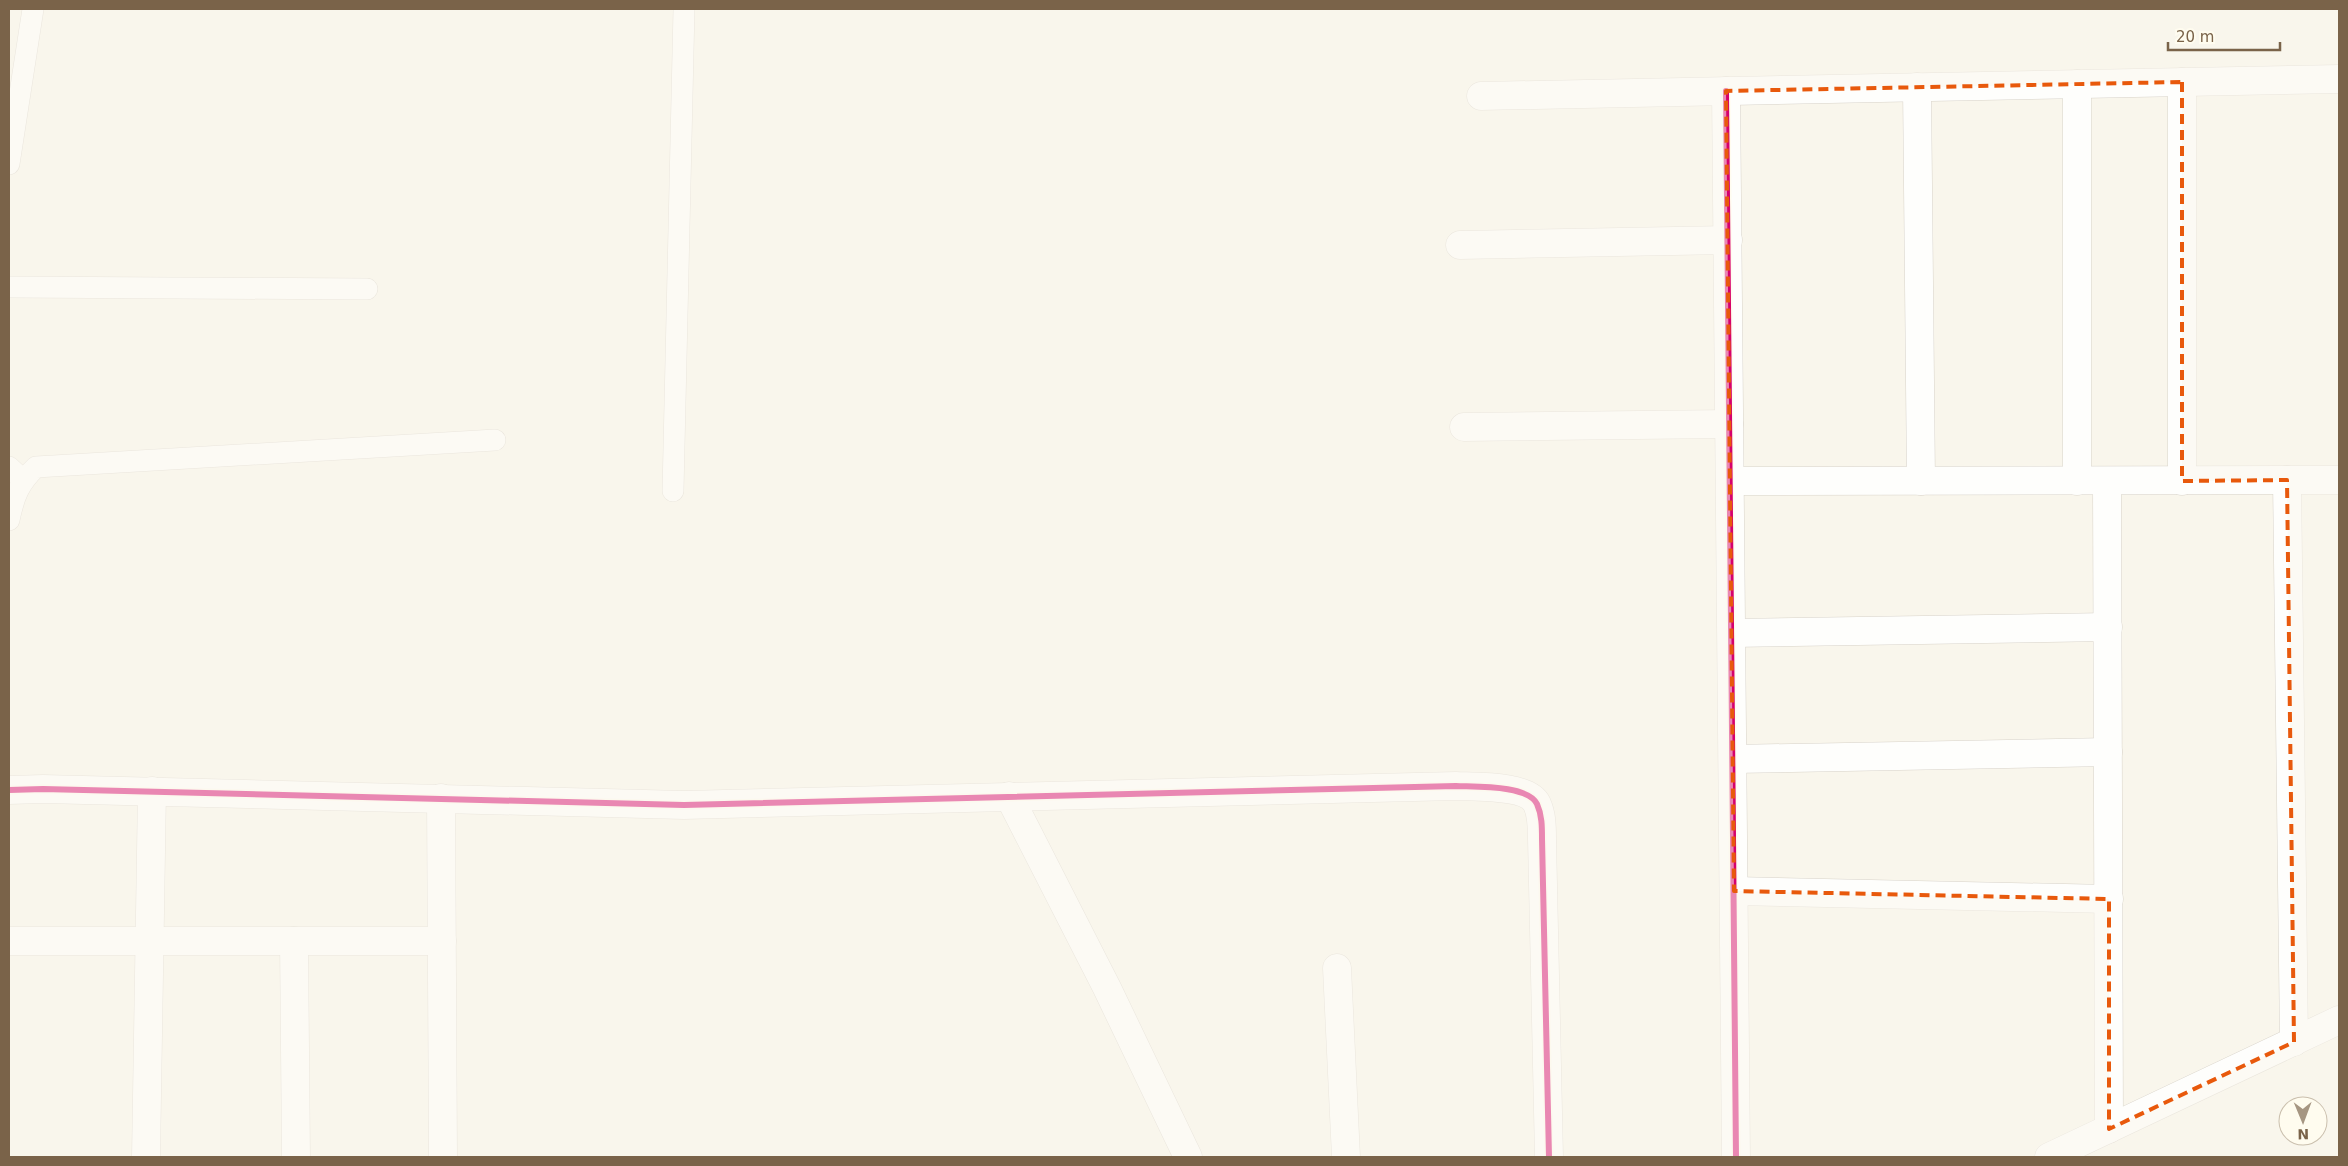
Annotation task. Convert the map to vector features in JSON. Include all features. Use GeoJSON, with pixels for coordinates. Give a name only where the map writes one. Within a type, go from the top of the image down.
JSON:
{"type":"FeatureCollection","features":[{"type":"Feature","properties":{"kind":"street"},"geometry":{"type":"LineString","coordinates":[[1481,96],[2339,78]]}},
{"type":"Feature","properties":{"kind":"street"},"geometry":{"type":"LineString","coordinates":[[2182,82],[2182,481]]}},
{"type":"Feature","properties":{"kind":"street"},"geometry":{"type":"LineString","coordinates":[[2077,84],[2077,481]]}},
{"type":"Feature","properties":{"kind":"street"},"geometry":{"type":"LineString","coordinates":[[1917,87],[1921,481]]}},
{"type":"Feature","properties":{"kind":"street"},"geometry":{"type":"LineString","coordinates":[[1726,91],[1736,1157]]}},
{"type":"Feature","properties":{"kind":"street"},"geometry":{"type":"LineString","coordinates":[[1460,246],[1728,240]]}},
{"type":"Feature","properties":{"kind":"street"},"geometry":{"type":"LineString","coordinates":[[1464,427],[1730,424]]}},
{"type":"Feature","properties":{"kind":"street"},"geometry":{"type":"LineString","coordinates":[[2287,480],[2294,1042]]}},
{"type":"Feature","properties":{"kind":"street"},"geometry":{"type":"LineString","coordinates":[[1730,481],[2339,480]]}},
{"type":"Feature","properties":{"kind":"street"},"geometry":{"type":"LineString","coordinates":[[2107,481],[2109,1129]]}},
{"type":"Feature","properties":{"kind":"street"},"geometry":{"type":"LineString","coordinates":[[1732,633],[2108,628]]}},
{"type":"Feature","properties":{"kind":"street"},"geometry":{"type":"LineString","coordinates":[[1733,760],[2108,752]]}},
{"type":"Feature","properties":{"kind":"street"},"geometry":{"type":"LineString","coordinates":[[9,790],[441,798],[684,805],[1456,786],[1525,792],[1536,802],[1541,818],[1542,832],[1549,1157]]}},
{"type":"Feature","properties":{"kind":"street"},"geometry":{"type":"LineString","coordinates":[[146,1157],[152,792]]}},
{"type":"Feature","properties":{"kind":"street"},"geometry":{"type":"LineString","coordinates":[[1009,796],[1108,988],[1188,1157]]}},
{"type":"Feature","properties":{"kind":"street"},"geometry":{"type":"LineString","coordinates":[[441,798],[443,1157]]}},
{"type":"Feature","properties":{"kind":"street"},"geometry":{"type":"LineString","coordinates":[[1734,891],[2109,899]]}},
{"type":"Feature","properties":{"kind":"street"},"geometry":{"type":"LineString","coordinates":[[9,941],[442,941]]}},
{"type":"Feature","properties":{"kind":"street"},"geometry":{"type":"LineString","coordinates":[[294,941],[296,1157]]}},
{"type":"Feature","properties":{"kind":"street"},"geometry":{"type":"LineString","coordinates":[[1338,968],[1346,1157]]}},
{"type":"Feature","properties":{"kind":"street"},"geometry":{"type":"LineString","coordinates":[[2049,1157],[2339,1020]]}},
{"type":"Feature","properties":{"kind":"lane"},"geometry":{"type":"LineString","coordinates":[[9,164],[33,9]]}},
{"type":"Feature","properties":{"kind":"lane"},"geometry":{"type":"LineString","coordinates":[[672,491],[684,9]]}},
{"type":"Feature","properties":{"kind":"lane"},"geometry":{"type":"LineString","coordinates":[[9,287],[367,289]]}},
{"type":"Feature","properties":{"kind":"lane"},"geometry":{"type":"LineString","coordinates":[[9,520],[16,473],[36,467],[60,464],[494,440]]}},
{"type":"Feature","properties":{"kind":"highlighted area"},"geometry":{"type":"Polygon","coordinates":[[[2182,82],[2182,481],[2287,480],[2294,1042],[2109,1129],[2109,899],[1734,891],[1726,91],[2182,82]]]}},
{"type":"Feature","properties":{"kind":"cycle path"},"geometry":{"type":"LineString","coordinates":[[1726,91],[1736,1157]]}},
{"type":"Feature","properties":{"kind":"cycle path"},"geometry":{"type":"LineString","coordinates":[[9,790],[43,789],[684,805],[1456,786],[1513,790],[1532,798],[1537,804],[1541,821],[1549,1157]]}}]}
